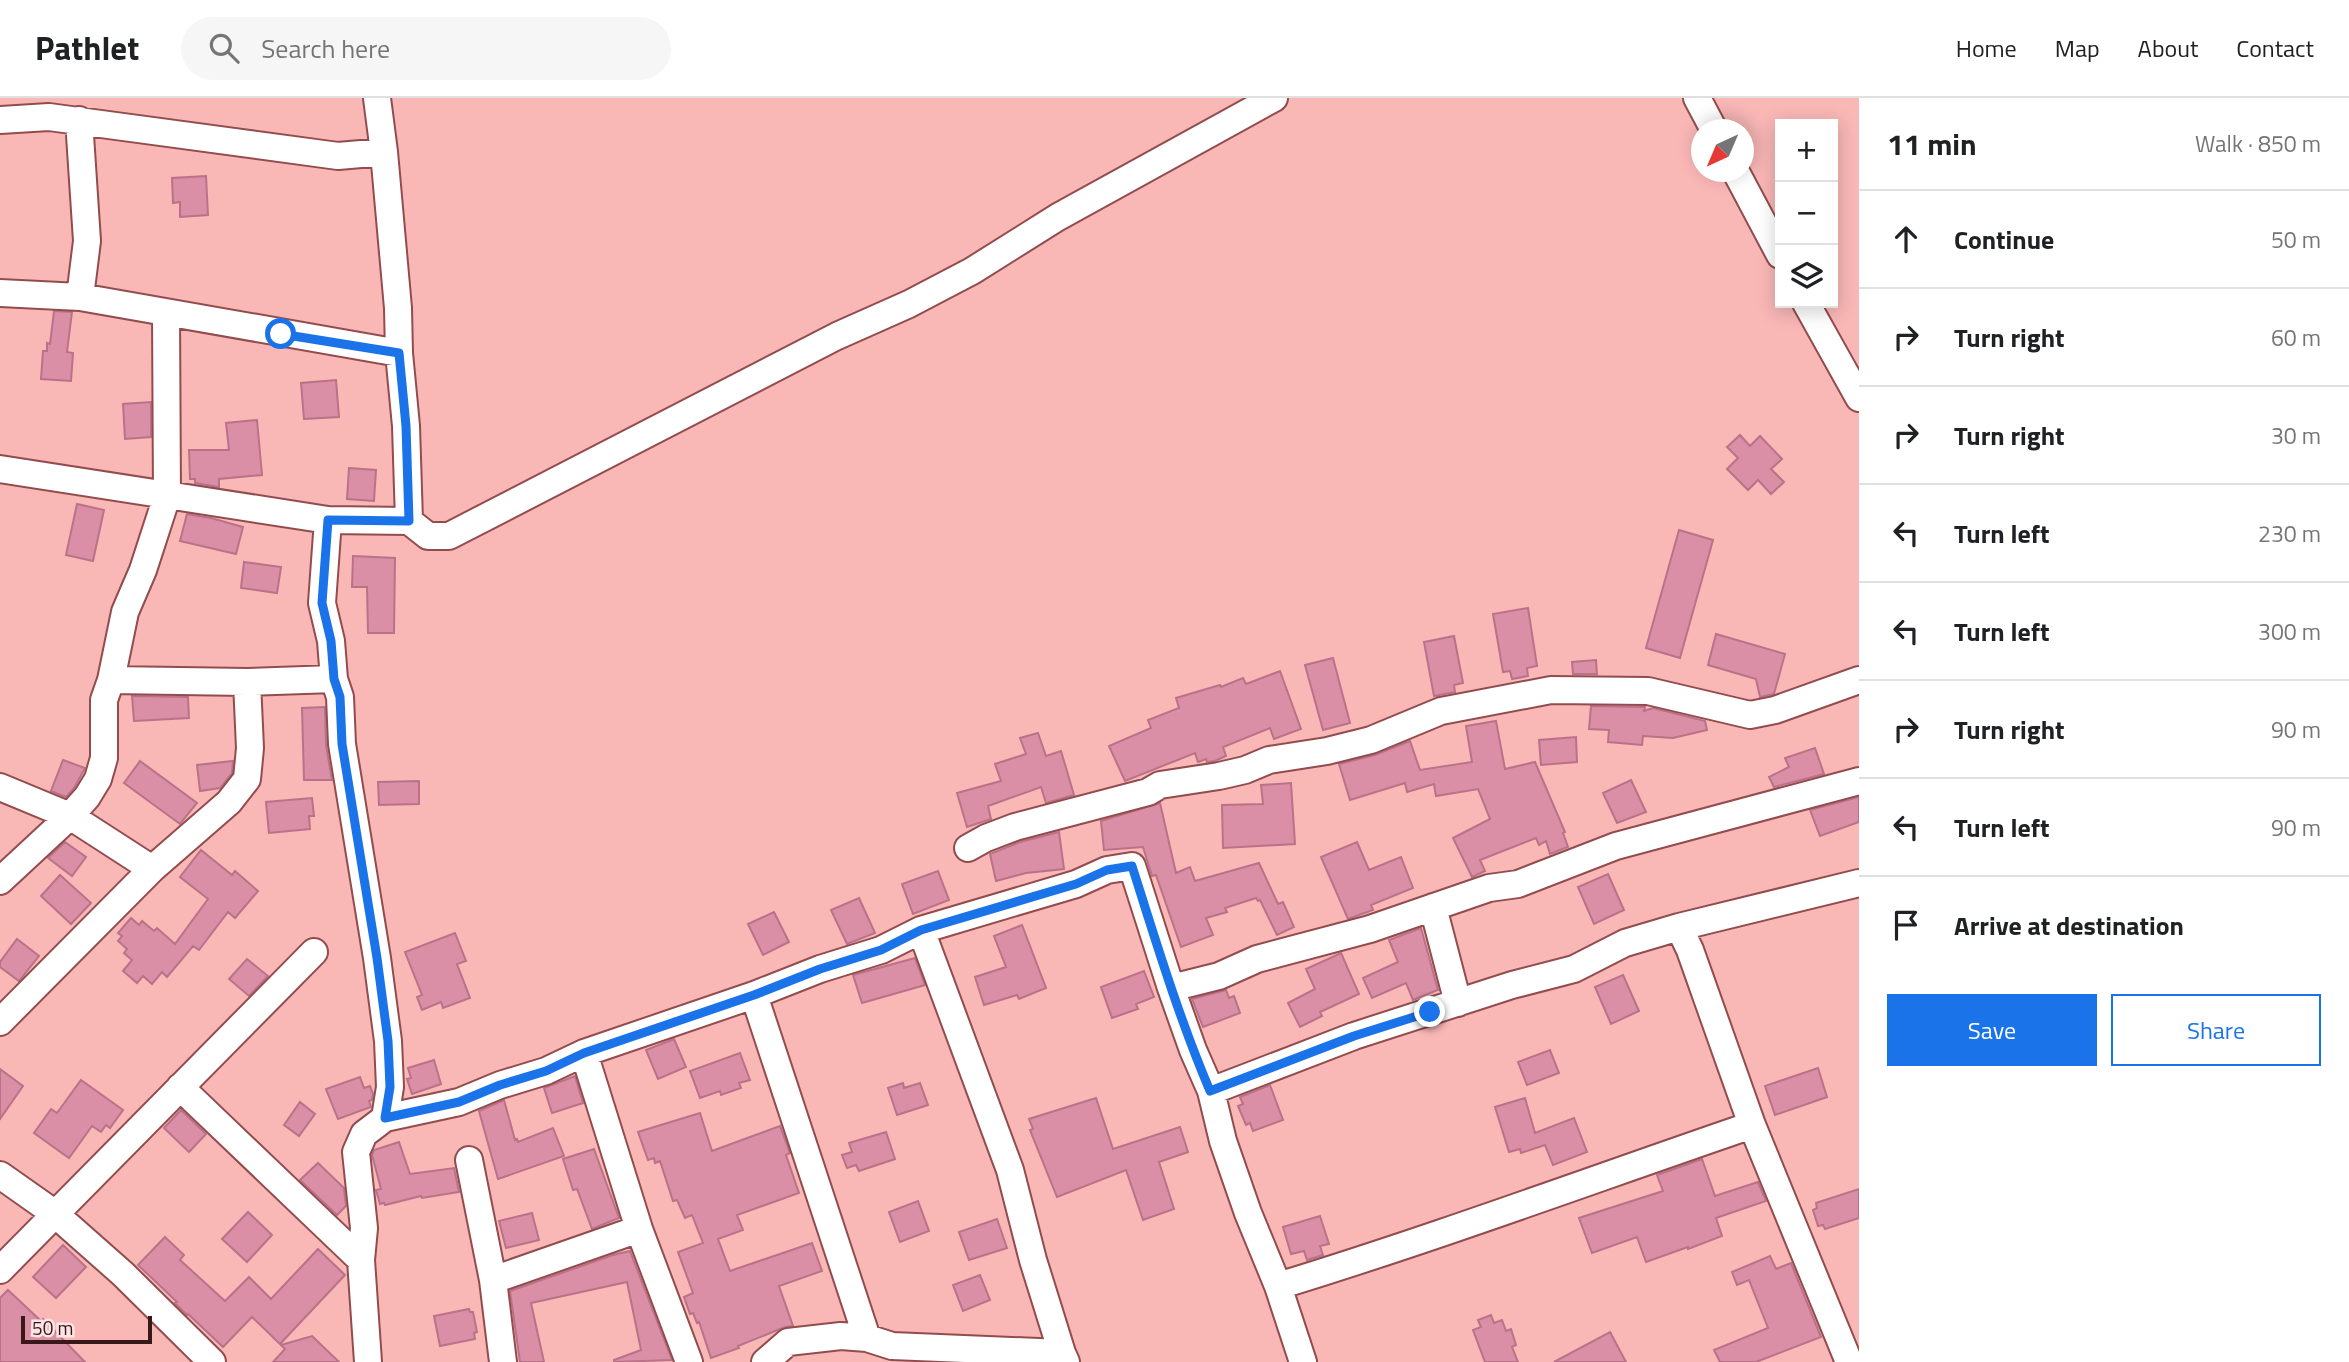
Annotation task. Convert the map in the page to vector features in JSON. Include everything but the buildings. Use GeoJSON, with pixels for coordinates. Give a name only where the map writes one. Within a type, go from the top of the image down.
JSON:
{"type":"FeatureCollection","features":[{"type":"Feature","properties":{"kind":"street"},"geometry":{"type":"LineString","coordinates":[[377,98],[398,308],[409,521]]}},
{"type":"Feature","properties":{"kind":"street"},"geometry":{"type":"LineString","coordinates":[[0,469],[328,520],[409,521],[428,536],[449,536],[501,512],[837,336],[909,304],[972,271],[1058,217],[1274,98]]}},
{"type":"Feature","properties":{"kind":"street"},"geometry":{"type":"LineString","coordinates":[[1697,98],[1708,119]]}},
{"type":"Feature","properties":{"kind":"street"},"geometry":{"type":"LineString","coordinates":[[0,120],[50,107],[79,120],[338,156],[384,152]]}},
{"type":"Feature","properties":{"kind":"street"},"geometry":{"type":"LineString","coordinates":[[79,120],[87,241],[80,297]]}},
{"type":"Feature","properties":{"kind":"street"},"geometry":{"type":"LineString","coordinates":[[1741,182],[1775,246]]}},
{"type":"Feature","properties":{"kind":"street"},"geometry":{"type":"LineString","coordinates":[[0,293],[80,297],[399,353]]}},
{"type":"Feature","properties":{"kind":"street"},"geometry":{"type":"LineString","coordinates":[[1809,308],[1859,398]]}},
{"type":"Feature","properties":{"kind":"street"},"geometry":{"type":"LineString","coordinates":[[0,881],[70,816],[98,779],[104,758],[104,700],[111,680],[125,611],[143,570],[167,496],[166,313]]}},
{"type":"Feature","properties":{"kind":"street"},"geometry":{"type":"LineString","coordinates":[[328,520],[322,603],[331,641],[334,679],[340,697],[342,744],[388,1041],[390,1087],[385,1118]]}},
{"type":"Feature","properties":{"kind":"street"},"geometry":{"type":"LineString","coordinates":[[111,680],[247,682],[334,679]]}},
{"type":"Feature","properties":{"kind":"street"},"geometry":{"type":"LineString","coordinates":[[968,848],[1015,827],[1148,792],[1160,785],[1219,776],[1269,760],[1327,751],[1371,740],[1441,711],[1552,690],[1648,691],[1750,715],[1775,710],[1859,680]]}},
{"type":"Feature","properties":{"kind":"street"},"geometry":{"type":"LineString","coordinates":[[0,1022],[152,869],[229,802],[247,779],[250,748],[247,682]]}},
{"type":"Feature","properties":{"kind":"street"},"geometry":{"type":"LineString","coordinates":[[1171,988],[1219,976],[1257,959],[1370,929],[1489,888],[1518,884],[1616,846],[1859,781]]}},
{"type":"Feature","properties":{"kind":"street"},"geometry":{"type":"LineString","coordinates":[[0,787],[70,816],[152,869]]}},
{"type":"Feature","properties":{"kind":"street"},"geometry":{"type":"LineString","coordinates":[[368,1362],[361,1261],[364,1228],[356,1152],[364,1134],[385,1118],[459,1102],[500,1085],[546,1071],[584,1053],[881,950],[921,930],[1076,884],[1107,870],[1132,866],[1171,988],[1210,1091],[1223,1141],[1248,1213],[1278,1286],[1303,1362]]}},
{"type":"Feature","properties":{"kind":"street"},"geometry":{"type":"LineString","coordinates":[[1210,1091],[1354,1036],[1512,985],[1574,969],[1625,943],[1859,883]]}},
{"type":"Feature","properties":{"kind":"street"},"geometry":{"type":"LineString","coordinates":[[1433,907],[1458,1003]]}},
{"type":"Feature","properties":{"kind":"street"},"geometry":{"type":"LineString","coordinates":[[1679,927],[1690,950],[1752,1125],[1849,1362]]}},
{"type":"Feature","properties":{"kind":"street"},"geometry":{"type":"LineString","coordinates":[[765,1362],[789,1342],[841,1336],[867,1338],[903,1346],[1064,1358],[1033,1259],[1010,1170],[921,930]]}},
{"type":"Feature","properties":{"kind":"street"},"geometry":{"type":"LineString","coordinates":[[0,1269],[314,952]]}},
{"type":"Feature","properties":{"kind":"street"},"geometry":{"type":"LineString","coordinates":[[754,995],[867,1338]]}},
{"type":"Feature","properties":{"kind":"street"},"geometry":{"type":"LineString","coordinates":[[584,1053],[639,1229],[689,1362]]}},
{"type":"Feature","properties":{"kind":"street"},"geometry":{"type":"LineString","coordinates":[[180,1087],[361,1261]]}},
{"type":"Feature","properties":{"kind":"street"},"geometry":{"type":"LineString","coordinates":[[1278,1286],[1377,1256],[1752,1125]]}},
{"type":"Feature","properties":{"kind":"street"},"geometry":{"type":"LineString","coordinates":[[469,1160],[493,1280],[503,1362]]}},
{"type":"Feature","properties":{"kind":"street"},"geometry":{"type":"LineString","coordinates":[[0,1174],[54,1213],[123,1274],[212,1362]]}},
{"type":"Feature","properties":{"kind":"street"},"geometry":{"type":"LineString","coordinates":[[493,1280],[639,1229]]}},
{"type":"Feature","properties":{"kind":"route"},"geometry":{"type":"LineString","coordinates":[[281,334],[399,353],[406,426],[409,521],[328,520],[322,603],[331,641],[334,679],[340,697],[342,744],[388,1041],[390,1087],[385,1118],[459,1102],[500,1085],[546,1071],[584,1053],[881,950],[921,930],[1076,884],[1107,870],[1132,866],[1171,988],[1210,1091],[1354,1036],[1430,1012]]}}]}
